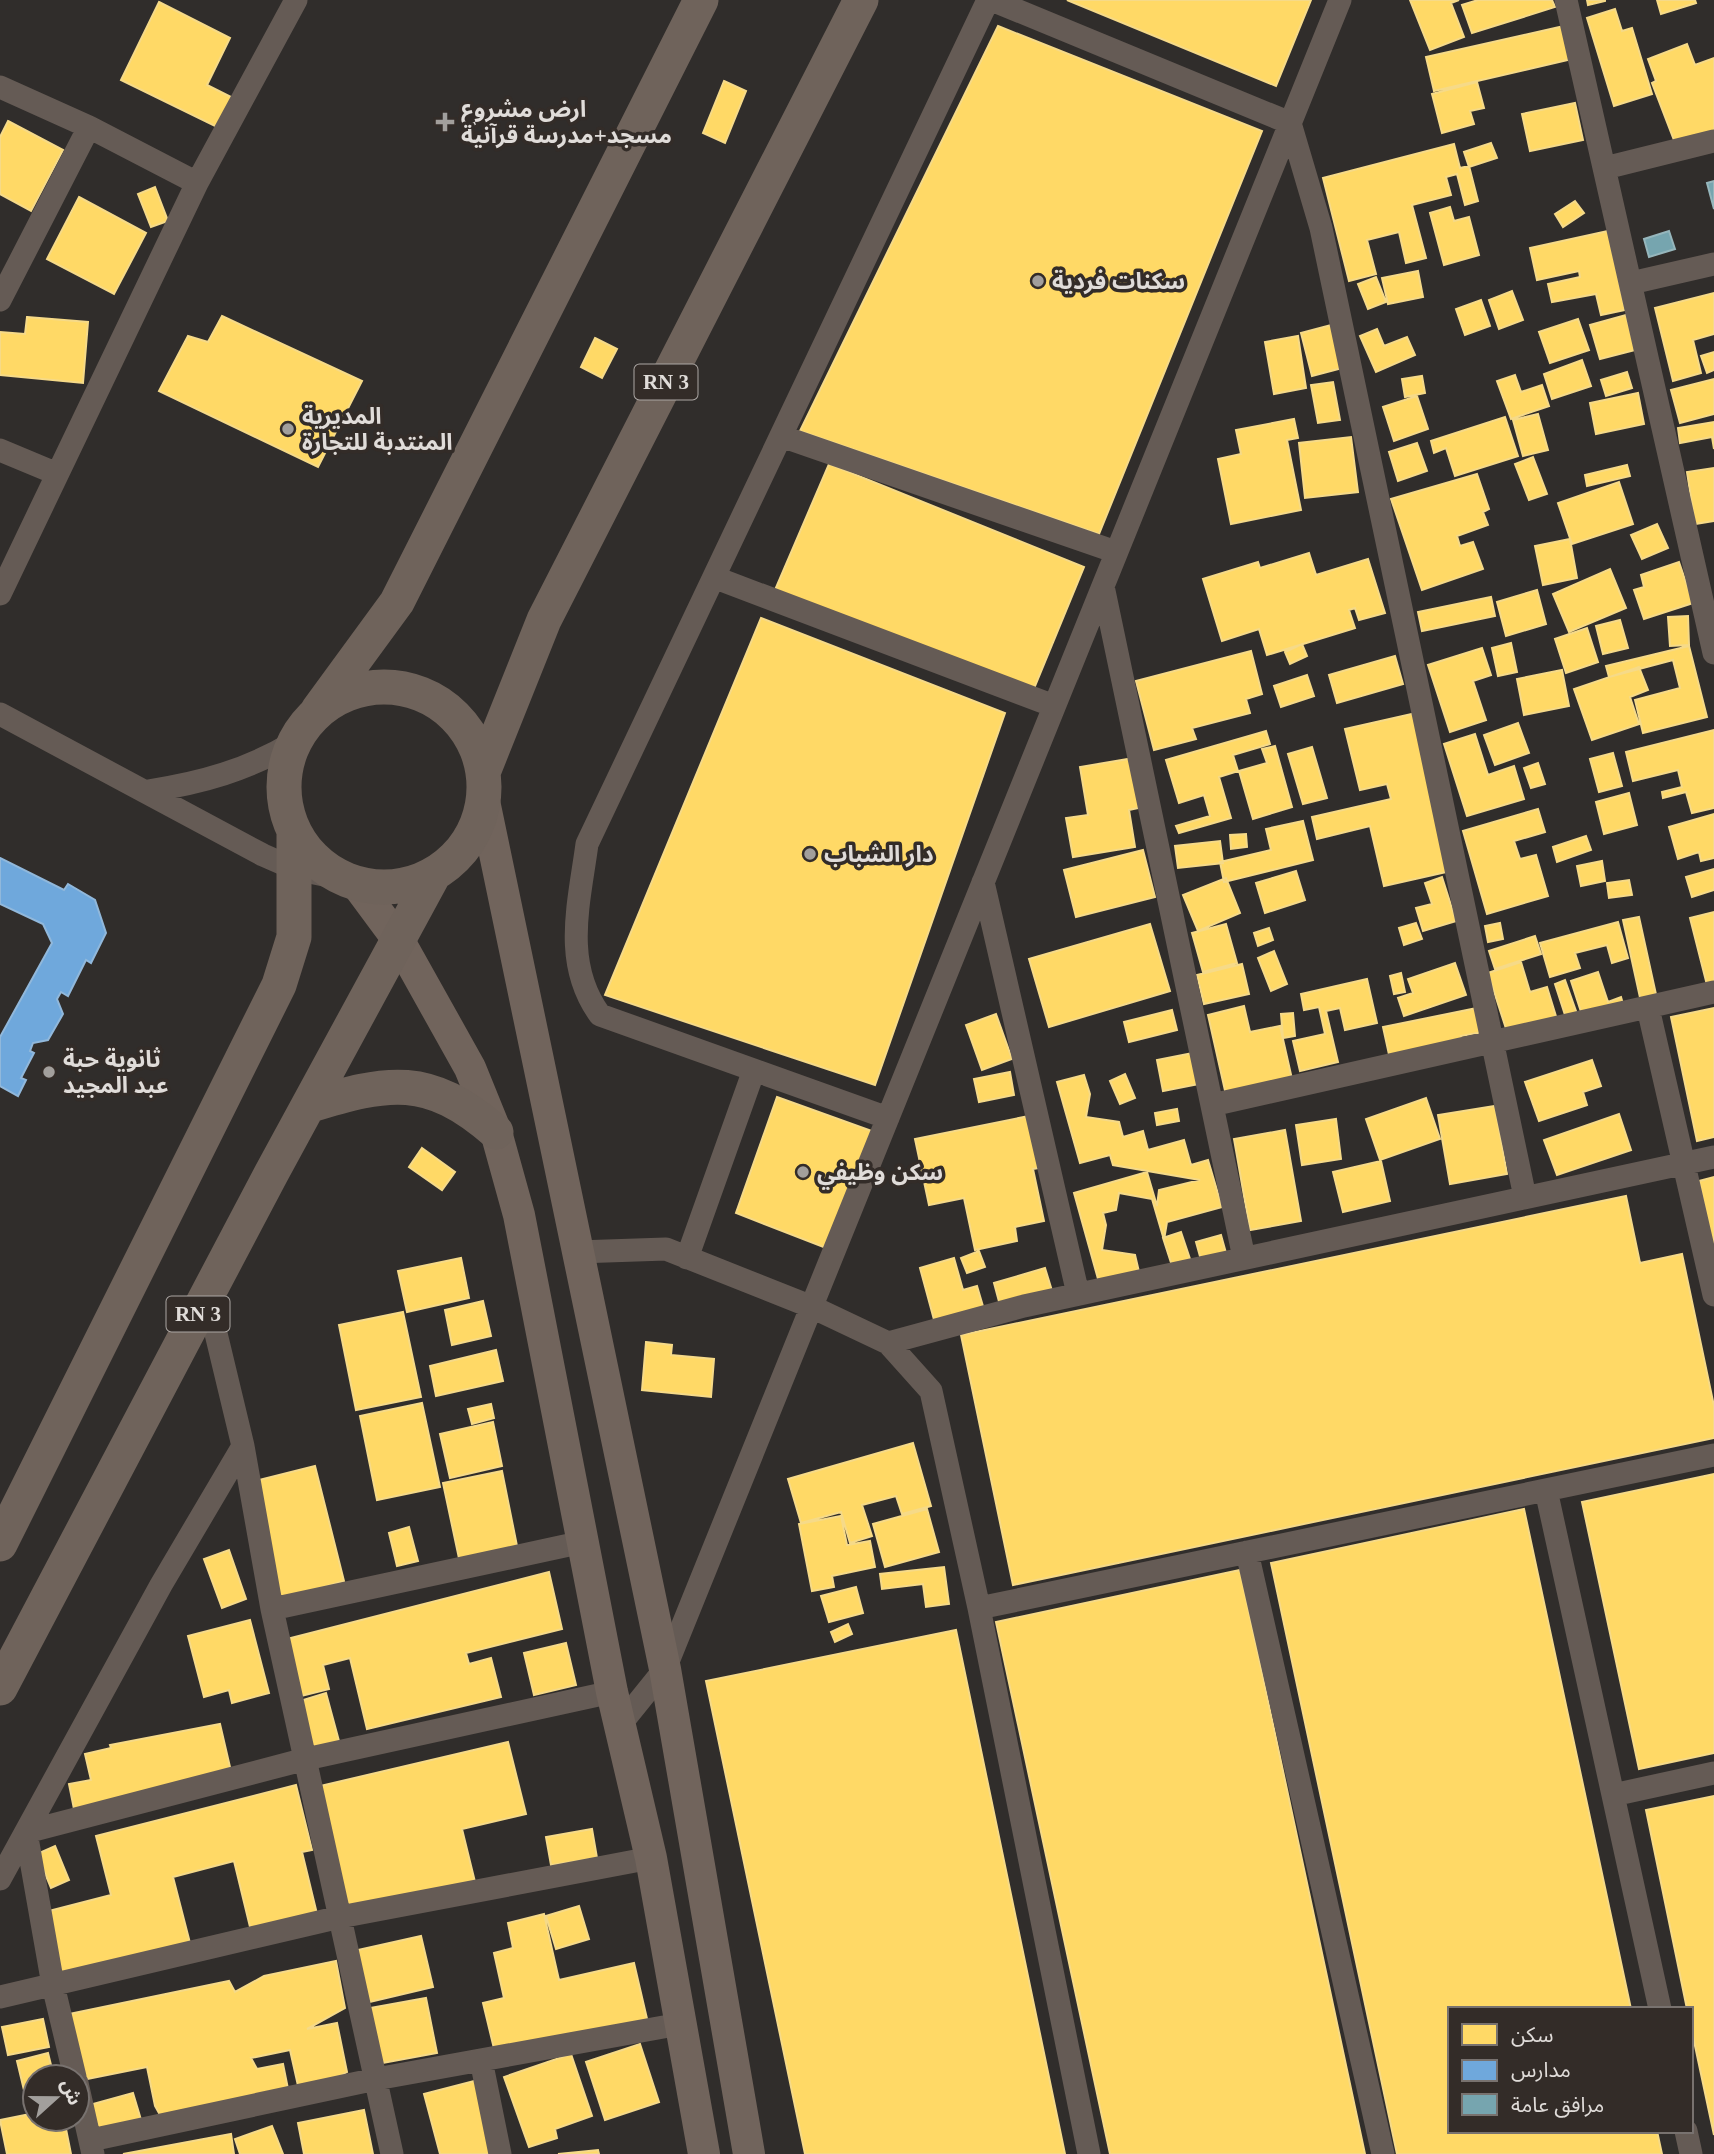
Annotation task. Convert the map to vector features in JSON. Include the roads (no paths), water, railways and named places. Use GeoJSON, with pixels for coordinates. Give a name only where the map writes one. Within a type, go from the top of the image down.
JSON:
{"type":"FeatureCollection","features":[{"type":"Feature","properties":{"kind":"main road"},"geometry":{"type":"LineString","coordinates":[[0,1544],[279,985],[294,937],[294,831],[285,802],[285,771],[294,742],[397,602],[701,0]]}},
{"type":"Feature","properties":{"kind":"main road","name":"RN 3"},"geometry":{"type":"LineString","coordinates":[[484,785],[544,620],[861,0]]}},
{"type":"Feature","properties":{"kind":"main road"},"geometry":{"type":"LineString","coordinates":[[318,710],[343,694],[373,686],[403,687],[432,698],[456,716],[474,741],[577,1252],[666,1669],[749,2154]]}},
{"type":"Feature","properties":{"kind":"main road"},"geometry":{"type":"LineString","coordinates":[[352,882],[383,888],[409,884],[434,874],[458,855],[470,838],[484,785]]}},
{"type":"Feature","properties":{"kind":"main road"},"geometry":{"type":"LineString","coordinates":[[294,831],[317,860],[352,882],[398,940],[470,1068],[496,1132],[519,1215],[612,1692],[650,1858],[704,2154]]}},
{"type":"Feature","properties":{"kind":"main road","name":"RN 3"},"geometry":{"type":"LineString","coordinates":[[0,1688],[434,874]]}},
{"type":"Feature","properties":{"kind":"main road"},"geometry":{"type":"LineString","coordinates":[[308,1106],[366,1088],[402,1086],[437,1093],[469,1109],[496,1132]]}},
{"type":"Feature","properties":{"kind":"street"},"geometry":{"type":"LineString","coordinates":[[0,594],[55,473],[197,183],[296,0]]}},
{"type":"Feature","properties":{"kind":"street"},"geometry":{"type":"LineString","coordinates":[[888,1118],[600,1016],[585,994],[575,942],[587,844],[990,0],[1290,123]]}},
{"type":"Feature","properties":{"kind":"street"},"geometry":{"type":"LineString","coordinates":[[619,1726],[666,1669],[1340,0]]}},
{"type":"Feature","properties":{"kind":"street"},"geometry":{"type":"LineString","coordinates":[[1566,0],[1714,653]]}},
{"type":"Feature","properties":{"kind":"street"},"geometry":{"type":"LineString","coordinates":[[0,87],[89,127],[197,183]]}},
{"type":"Feature","properties":{"kind":"street"},"geometry":{"type":"LineString","coordinates":[[1290,123],[1321,228],[1525,1198]]}},
{"type":"Feature","properties":{"kind":"street"},"geometry":{"type":"LineString","coordinates":[[0,300],[89,127]]}},
{"type":"Feature","properties":{"kind":"street"},"geometry":{"type":"LineString","coordinates":[[1605,169],[1714,141]]}},
{"type":"Feature","properties":{"kind":"street"},"geometry":{"type":"LineString","coordinates":[[1631,283],[1714,264]]}},
{"type":"Feature","properties":{"kind":"street"},"geometry":{"type":"LineString","coordinates":[[781,436],[1116,552]]}},
{"type":"Feature","properties":{"kind":"street"},"geometry":{"type":"LineString","coordinates":[[0,450],[55,473]]}},
{"type":"Feature","properties":{"kind":"street"},"geometry":{"type":"LineString","coordinates":[[716,578],[1054,706]]}},
{"type":"Feature","properties":{"kind":"street"},"geometry":{"type":"LineString","coordinates":[[1103,586],[1244,1258]]}},
{"type":"Feature","properties":{"kind":"street"},"geometry":{"type":"LineString","coordinates":[[0,714],[295,869],[352,882]]}},
{"type":"Feature","properties":{"kind":"street"},"geometry":{"type":"LineString","coordinates":[[148,791],[220,777],[271,756],[294,742]]}},
{"type":"Feature","properties":{"kind":"street"},"geometry":{"type":"LineString","coordinates":[[983,882],[1078,1294]]}},
{"type":"Feature","properties":{"kind":"street"},"geometry":{"type":"LineString","coordinates":[[1212,1105],[1714,992]]}},
{"type":"Feature","properties":{"kind":"street"},"geometry":{"type":"LineString","coordinates":[[1648,1008],[1714,1295]]}},
{"type":"Feature","properties":{"kind":"street"},"geometry":{"type":"LineString","coordinates":[[687,1258],[754,1070]]}},
{"type":"Feature","properties":{"kind":"street"},"geometry":{"type":"LineString","coordinates":[[888,1343],[1078,1294],[1714,1157]]}},
{"type":"Feature","properties":{"kind":"street"},"geometry":{"type":"LineString","coordinates":[[577,1252],[666,1250],[812,1307],[888,1343],[931,1391],[1089,2154]]}},
{"type":"Feature","properties":{"kind":"street"},"geometry":{"type":"LineString","coordinates":[[207,1296],[243,1446],[272,1609],[392,2154]]}},
{"type":"Feature","properties":{"kind":"street"},"geometry":{"type":"LineString","coordinates":[[0,1879],[160,1585],[243,1446]]}},
{"type":"Feature","properties":{"kind":"street"},"geometry":{"type":"LineString","coordinates":[[978,1608],[1714,1455]]}},
{"type":"Feature","properties":{"kind":"street"},"geometry":{"type":"LineString","coordinates":[[1546,1490],[1660,2007]]}},
{"type":"Feature","properties":{"kind":"street"},"geometry":{"type":"LineString","coordinates":[[272,1609],[583,1542]]}},
{"type":"Feature","properties":{"kind":"street"},"geometry":{"type":"LineString","coordinates":[[1247,1552],[1383,2154]]}},
{"type":"Feature","properties":{"kind":"street"},"geometry":{"type":"LineString","coordinates":[[26,1832],[306,1759],[612,1692]]}},
{"type":"Feature","properties":{"kind":"street"},"geometry":{"type":"LineString","coordinates":[[1613,1795],[1714,1773]]}},
{"type":"Feature","properties":{"kind":"street"},"geometry":{"type":"LineString","coordinates":[[26,1832],[53,1984],[72,2063]]}},
{"type":"Feature","properties":{"kind":"street"},"geometry":{"type":"LineString","coordinates":[[0,1997],[340,1917],[650,1858]]}},
{"type":"Feature","properties":{"kind":"street"},"geometry":{"type":"LineString","coordinates":[[92,2147],[376,2080],[680,2024]]}},
{"type":"Feature","properties":{"kind":"street"},"geometry":{"type":"LineString","coordinates":[[481,2060],[499,2154]]}},
{"type":"Feature","properties":{"kind":"street"},"geometry":{"type":"LineString","coordinates":[[1687,2133],[1692,2154]]}},
{"type":"Feature","properties":{"kind":"place","name":"ارض مشروع مسجد+مدرسة قرآنية"},"geometry":{"type":"Point","coordinates":[445,122]}},
{"type":"Feature","properties":{"kind":"place","name":"سكنات فردية"},"geometry":{"type":"Point","coordinates":[1038,281]}},
{"type":"Feature","properties":{"kind":"place","name":"المديرية المنتدبة للتجارة"},"geometry":{"type":"Point","coordinates":[288,429]}},
{"type":"Feature","properties":{"kind":"place","name":"دار الشباب"},"geometry":{"type":"Point","coordinates":[810,854]}},
{"type":"Feature","properties":{"kind":"place","name":"ثانوية حبة عبد المجيد"},"geometry":{"type":"Point","coordinates":[49,1072]}},
{"type":"Feature","properties":{"kind":"place","name":"سكن وظيفي"},"geometry":{"type":"Point","coordinates":[803,1172]}}]}
